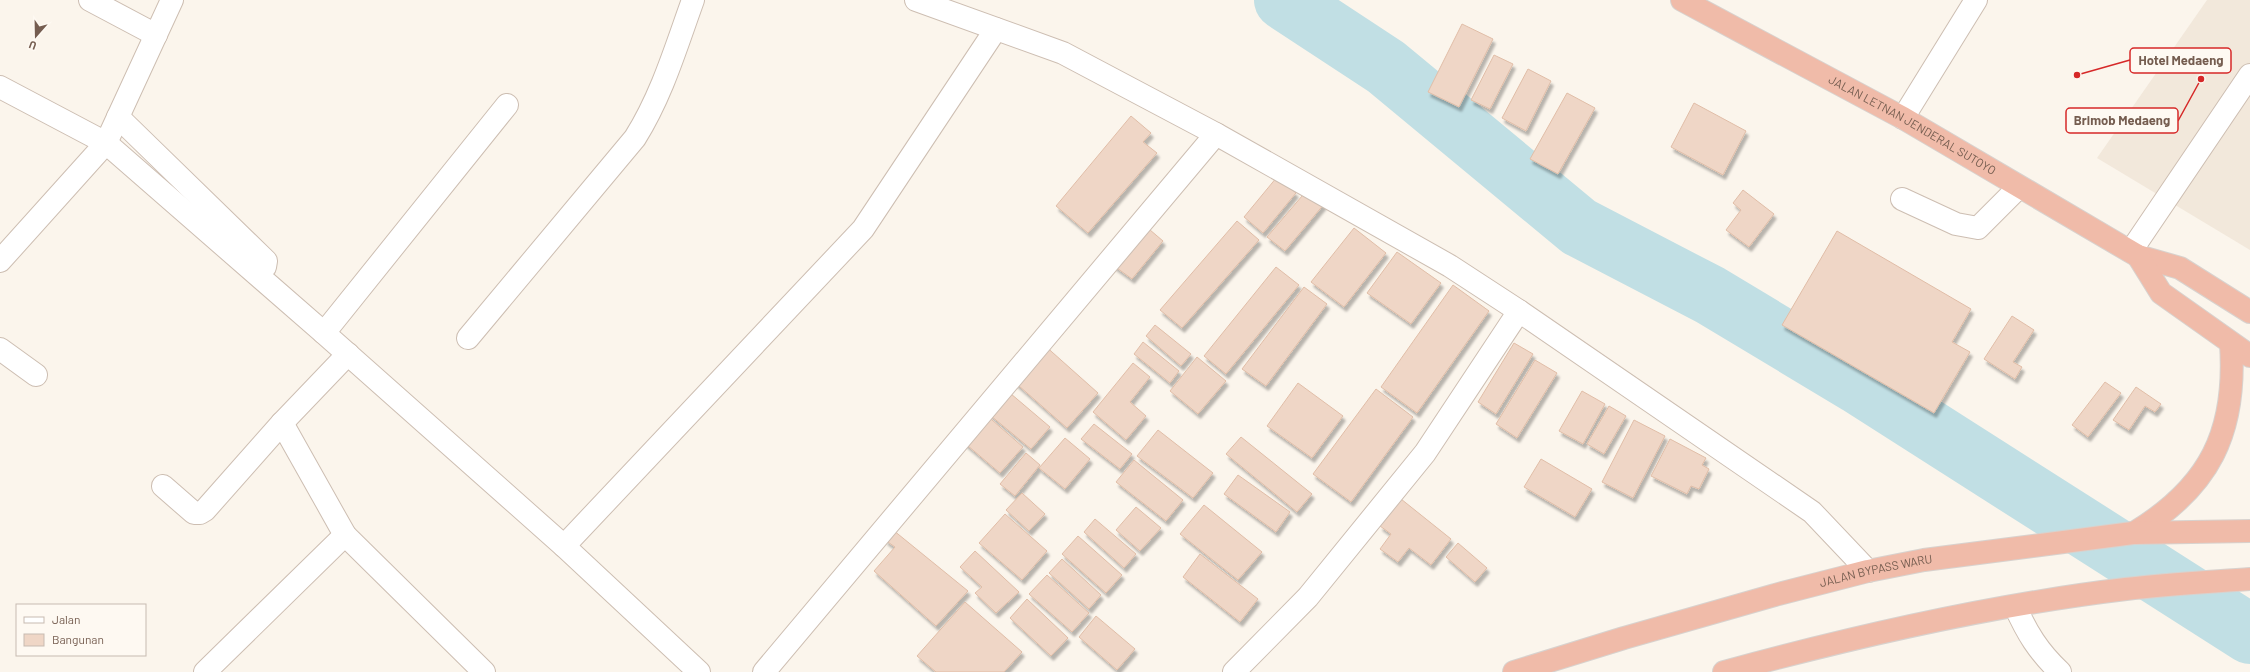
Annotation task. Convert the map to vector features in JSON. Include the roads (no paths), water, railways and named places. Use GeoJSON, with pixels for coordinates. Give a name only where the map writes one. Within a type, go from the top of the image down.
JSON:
{"type":"FeatureCollection","features":[{"type":"Feature","properties":{"kind":"highway","name":"JALAN LETNAN JENDERAL SUTOYO"},"geometry":{"type":"LineString","coordinates":[[1687,1],[1903,118],[2135,254],[2180,268],[2250,312]]}},
{"type":"Feature","properties":{"kind":"highway","name":"JALAN LETNAN JENDERAL SUTOYO"},"geometry":{"type":"LineString","coordinates":[[2135,254],[2161,293],[2250,356]]}},
{"type":"Feature","properties":{"kind":"highway"},"geometry":{"type":"LineString","coordinates":[[2124,535],[2160,516],[2185,495],[2205,469],[2220,440],[2230,409],[2234,376],[2231,344]]}},
{"type":"Feature","properties":{"kind":"highway","name":"JALAN BYPASS WARU"},"geometry":{"type":"LineString","coordinates":[[1514,672],[1631,636],[1775,595],[1924,560],[2124,535],[2250,531]]}},
{"type":"Feature","properties":{"kind":"highway"},"geometry":{"type":"LineString","coordinates":[[1724,672],[1870,636],[2015,606],[2128,588],[2250,579]]}},
{"type":"Feature","properties":{"kind":"street"},"geometry":{"type":"LineString","coordinates":[[90,0],[156,35]]}},
{"type":"Feature","properties":{"kind":"street"},"geometry":{"type":"LineString","coordinates":[[0,261],[106,143],[172,0]]}},
{"type":"Feature","properties":{"kind":"street"},"geometry":{"type":"LineString","coordinates":[[468,338],[635,138],[650,115],[660,93],[693,0]]}},
{"type":"Feature","properties":{"kind":"street"},"geometry":{"type":"LineString","coordinates":[[916,0],[1063,53],[1216,134],[1450,266],[1519,311],[1812,512],[1868,572]]}},
{"type":"Feature","properties":{"kind":"street"},"geometry":{"type":"LineString","coordinates":[[1903,118],[1976,0]]}},
{"type":"Feature","properties":{"kind":"street"},"geometry":{"type":"LineString","coordinates":[[564,546],[863,228],[996,29]]}},
{"type":"Feature","properties":{"kind":"street"},"geometry":{"type":"LineString","coordinates":[[2135,254],[2250,75]]}},
{"type":"Feature","properties":{"kind":"street"},"geometry":{"type":"LineString","coordinates":[[0,87],[106,143],[348,354],[564,546],[699,672]]}},
{"type":"Feature","properties":{"kind":"street"},"geometry":{"type":"LineString","coordinates":[[324,333],[507,105]]}},
{"type":"Feature","properties":{"kind":"street"},"geometry":{"type":"LineString","coordinates":[[118,117],[266,261],[265,267],[257,274]]}},
{"type":"Feature","properties":{"kind":"street"},"geometry":{"type":"LineString","coordinates":[[764,672],[1216,134]]}},
{"type":"Feature","properties":{"kind":"street"},"geometry":{"type":"LineString","coordinates":[[1902,198],[1956,224],[1978,228],[2019,187]]}},
{"type":"Feature","properties":{"kind":"street"},"geometry":{"type":"LineString","coordinates":[[1234,672],[1308,597],[1425,453],[1519,311]]}},
{"type":"Feature","properties":{"kind":"street"},"geometry":{"type":"LineString","coordinates":[[0,349],[36,375]]}},
{"type":"Feature","properties":{"kind":"street"},"geometry":{"type":"LineString","coordinates":[[163,486],[186,508],[194,513],[200,513],[205,510],[282,423],[348,354]]}},
{"type":"Feature","properties":{"kind":"street"},"geometry":{"type":"LineString","coordinates":[[282,423],[345,535],[484,672]]}},
{"type":"Feature","properties":{"kind":"street"},"geometry":{"type":"LineString","coordinates":[[205,672],[345,535]]}},
{"type":"Feature","properties":{"kind":"street"},"geometry":{"type":"LineString","coordinates":[[2015,606],[2027,632],[2043,656],[2060,672]]}},
{"type":"Feature","properties":{"kind":"waterway"},"geometry":{"type":"LineString","coordinates":[[1284,0],[1386,67],[1579,227],[1710,295],[1858,384],[2250,634]]}},
{"type":"Feature","properties":{"kind":"place","name":"Hotel Medaeng"},"geometry":{"type":"Point","coordinates":[2077,75]}},
{"type":"Feature","properties":{"kind":"place","name":"Brimob Medaeng"},"geometry":{"type":"Point","coordinates":[2201,79]}}]}
